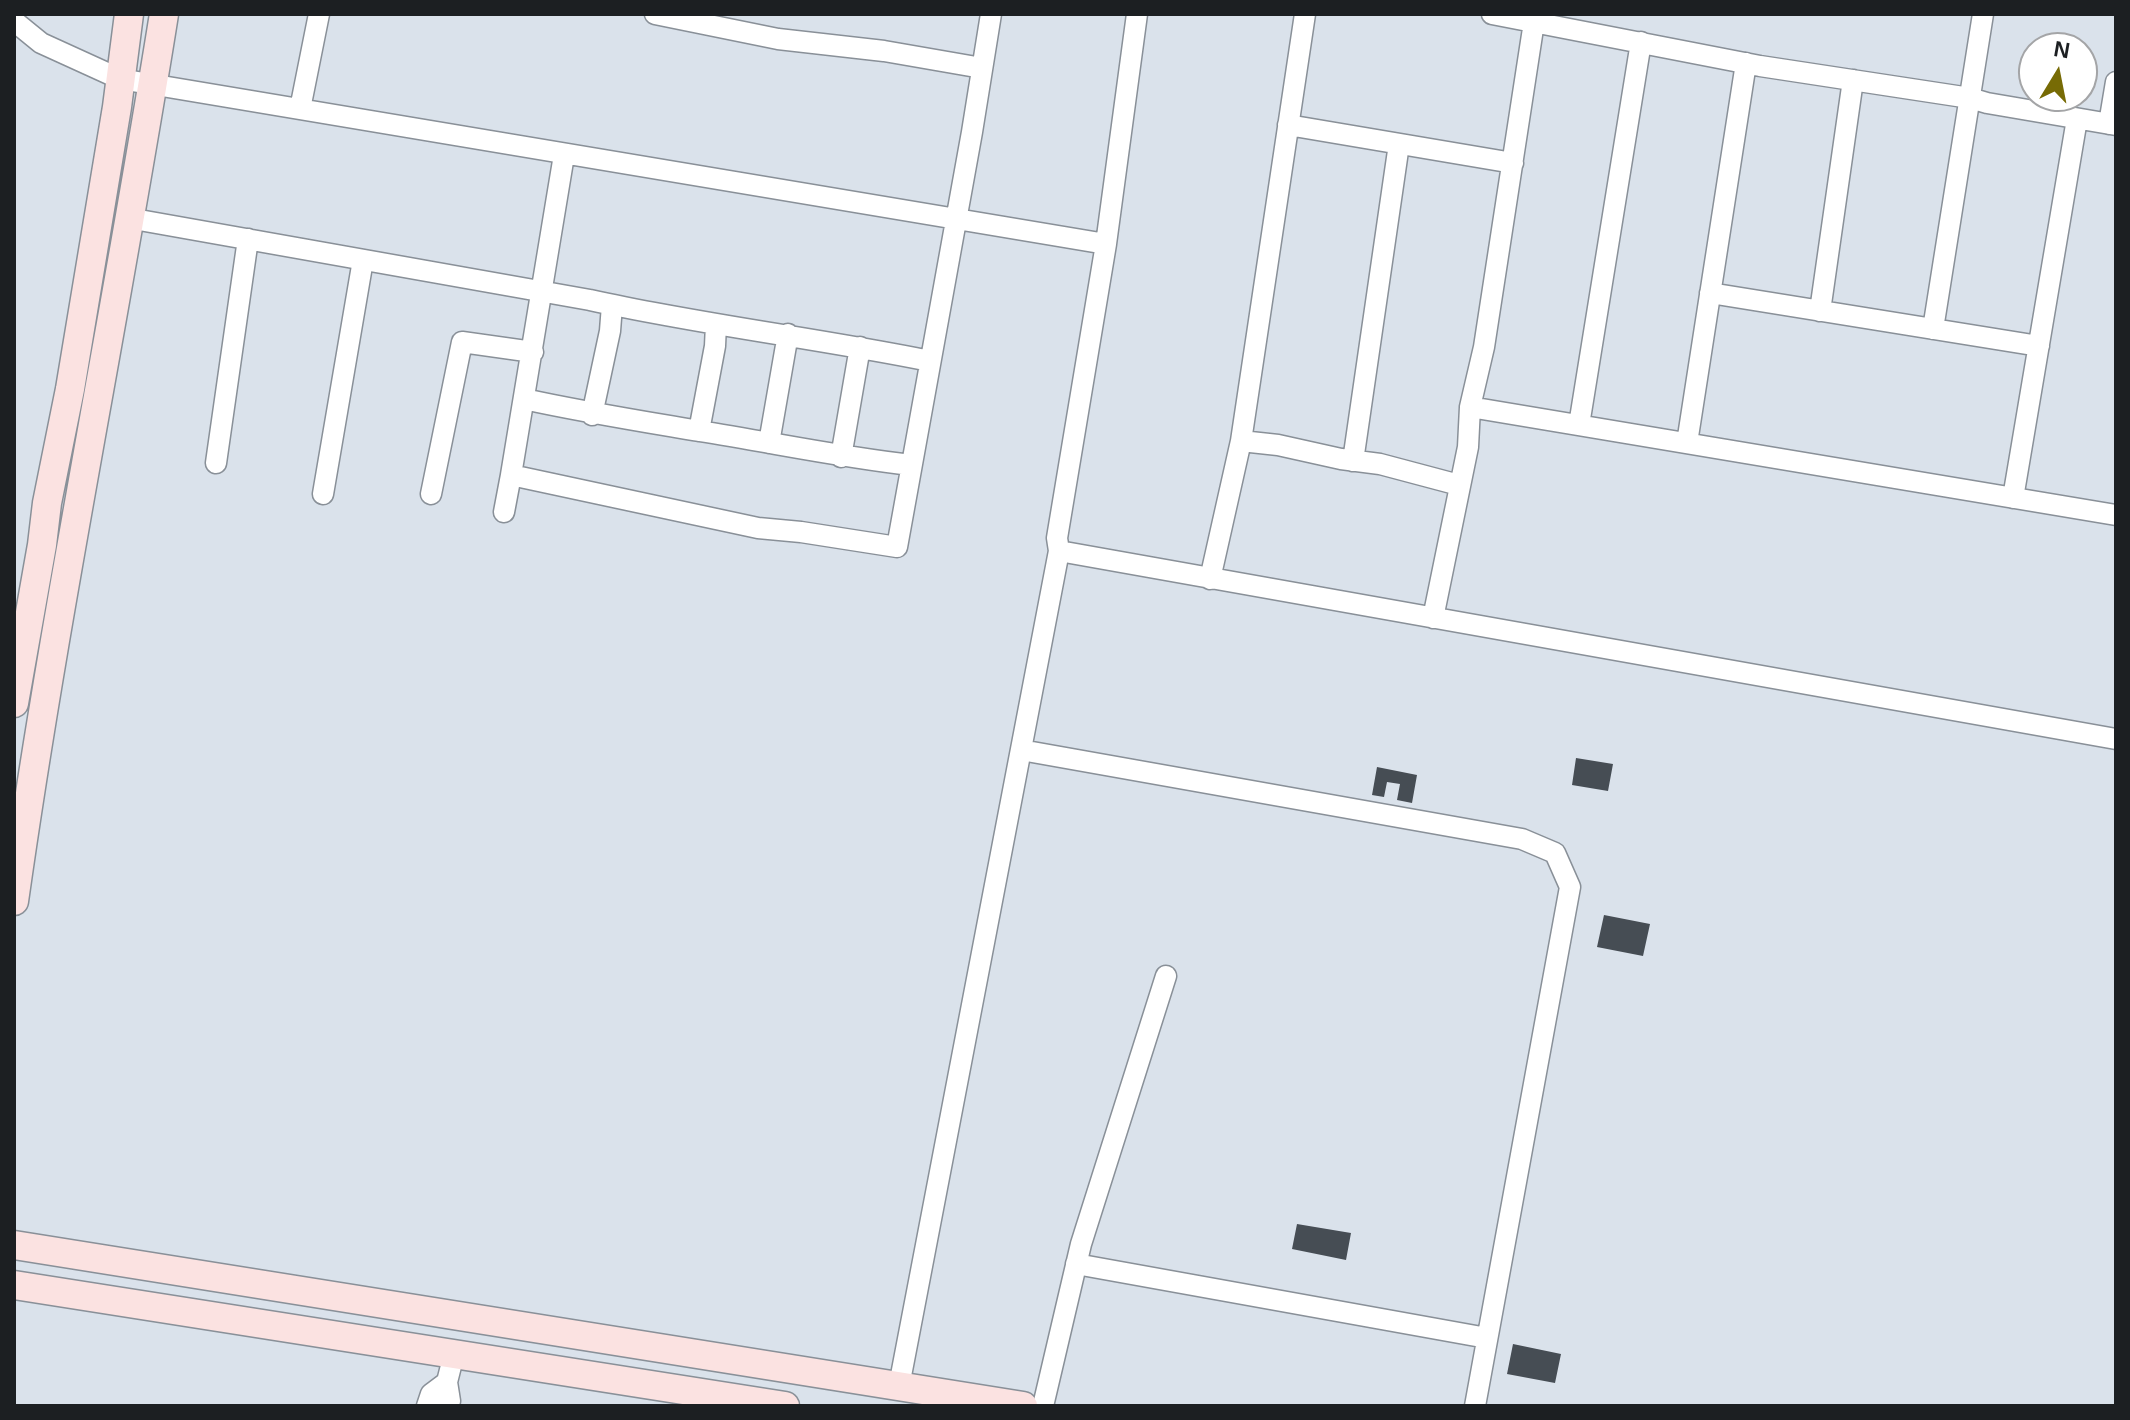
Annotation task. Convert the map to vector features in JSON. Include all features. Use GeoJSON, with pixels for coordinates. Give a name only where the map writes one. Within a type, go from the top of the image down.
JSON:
{"type":"FeatureCollection","features":[{"type":"Feature","properties":{"kind":"street"},"geometry":{"type":"LineString","coordinates":[[14,703],[47,503],[70,389],[129,14]]}},
{"type":"Feature","properties":{"kind":"street"},"geometry":{"type":"LineString","coordinates":[[14,901],[26,807],[164,14]]}},
{"type":"Feature","properties":{"kind":"street"},"geometry":{"type":"LineString","coordinates":[[300,109],[319,14]]}},
{"type":"Feature","properties":{"kind":"street"},"geometry":{"type":"LineString","coordinates":[[655,14],[778,39],[854,47],[982,68]]}},
{"type":"Feature","properties":{"kind":"street"},"geometry":{"type":"LineString","coordinates":[[511,475],[758,528],[897,547],[991,14]]}},
{"type":"Feature","properties":{"kind":"street"},"geometry":{"type":"LineString","coordinates":[[899,1386],[1059,551],[1057,538],[1106,244],[1137,14]]}},
{"type":"Feature","properties":{"kind":"street"},"geometry":{"type":"LineString","coordinates":[[1210,579],[1241,441],[1305,14]]}},
{"type":"Feature","properties":{"kind":"street"},"geometry":{"type":"LineString","coordinates":[[1492,14],[1746,63],[1970,98],[2113,125],[2116,82]]}},
{"type":"Feature","properties":{"kind":"street"},"geometry":{"type":"LineString","coordinates":[[1933,329],[1983,14]]}},
{"type":"Feature","properties":{"kind":"street"},"geometry":{"type":"LineString","coordinates":[[14,21],[41,43],[120,79],[1106,244]]}},
{"type":"Feature","properties":{"kind":"street"},"geometry":{"type":"LineString","coordinates":[[1433,618],[1468,447],[1470,407],[1484,347],[1534,22]]}},
{"type":"Feature","properties":{"kind":"street"},"geometry":{"type":"LineString","coordinates":[[1579,425],[1641,42]]}},
{"type":"Feature","properties":{"kind":"street"},"geometry":{"type":"LineString","coordinates":[[1687,443],[1746,63]]}},
{"type":"Feature","properties":{"kind":"street"},"geometry":{"type":"LineString","coordinates":[[1820,311],[1853,80]]}},
{"type":"Feature","properties":{"kind":"street"},"geometry":{"type":"LineString","coordinates":[[2013,498],[2077,119]]}},
{"type":"Feature","properties":{"kind":"street"},"geometry":{"type":"LineString","coordinates":[[1288,125],[1513,163]]}},
{"type":"Feature","properties":{"kind":"street"},"geometry":{"type":"LineString","coordinates":[[1353,461],[1399,144]]}},
{"type":"Feature","properties":{"kind":"street"},"geometry":{"type":"LineString","coordinates":[[504,512],[564,155]]}},
{"type":"Feature","properties":{"kind":"street"},"geometry":{"type":"LineString","coordinates":[[128,218],[930,361]]}},
{"type":"Feature","properties":{"kind":"street"},"geometry":{"type":"LineString","coordinates":[[216,463],[248,239]]}},
{"type":"Feature","properties":{"kind":"street"},"geometry":{"type":"LineString","coordinates":[[323,494],[363,260]]}},
{"type":"Feature","properties":{"kind":"street"},"geometry":{"type":"LineString","coordinates":[[1710,293],[2039,346]]}},
{"type":"Feature","properties":{"kind":"street"},"geometry":{"type":"LineString","coordinates":[[592,415],[610,331],[612,305]]}},
{"type":"Feature","properties":{"kind":"street"},"geometry":{"type":"LineString","coordinates":[[699,431],[715,346],[716,324]]}},
{"type":"Feature","properties":{"kind":"street"},"geometry":{"type":"LineString","coordinates":[[769,443],[788,334]]}},
{"type":"Feature","properties":{"kind":"street"},"geometry":{"type":"LineString","coordinates":[[431,494],[462,342],[533,352]]}},
{"type":"Feature","properties":{"kind":"street"},"geometry":{"type":"LineString","coordinates":[[841,457],[860,347]]}},
{"type":"Feature","properties":{"kind":"street"},"geometry":{"type":"LineString","coordinates":[[524,399],[592,415],[841,457],[911,465]]}},
{"type":"Feature","properties":{"kind":"street"},"geometry":{"type":"LineString","coordinates":[[1470,407],[2116,515]]}},
{"type":"Feature","properties":{"kind":"street"},"geometry":{"type":"LineString","coordinates":[[1241,441],[1380,464],[1459,485]]}},
{"type":"Feature","properties":{"kind":"street"},"geometry":{"type":"LineString","coordinates":[[1059,551],[2116,739]]}},
{"type":"Feature","properties":{"kind":"street"},"geometry":{"type":"LineString","coordinates":[[1021,750],[1522,839],[1555,853],[1570,887],[1475,1406]]}},
{"type":"Feature","properties":{"kind":"street"},"geometry":{"type":"LineString","coordinates":[[1043,1406],[1076,1264],[1166,976]]}},
{"type":"Feature","properties":{"kind":"street"},"geometry":{"type":"LineString","coordinates":[[14,1245],[1023,1406]]}},
{"type":"Feature","properties":{"kind":"street"},"geometry":{"type":"LineString","coordinates":[[1076,1264],[1487,1338]]}},
{"type":"Feature","properties":{"kind":"street"},"geometry":{"type":"LineString","coordinates":[[14,1285],[785,1406]]}},
{"type":"Feature","properties":{"kind":"street"},"geometry":{"type":"LineString","coordinates":[[427,1406],[431,1394],[448,1396],[454,1354]]}},
{"type":"Feature","properties":{"kind":"building"},"geometry":{"type":"Polygon","coordinates":[[[1576,758],[1613,764],[1608,791],[1572,785],[1576,758]]]}},
{"type":"Feature","properties":{"kind":"building"},"geometry":{"type":"Polygon","coordinates":[[[1377,767],[1417,775],[1412,803],[1397,800],[1400,784],[1387,782],[1384,797],[1372,795],[1377,767]]]}},
{"type":"Feature","properties":{"kind":"building"},"geometry":{"type":"Polygon","coordinates":[[[1604,915],[1650,924],[1643,956],[1597,947],[1604,915]]]}},
{"type":"Feature","properties":{"kind":"building"},"geometry":{"type":"Polygon","coordinates":[[[1297,1224],[1351,1233],[1346,1260],[1292,1249],[1297,1224]]]}},
{"type":"Feature","properties":{"kind":"building"},"geometry":{"type":"Polygon","coordinates":[[[1513,1344],[1561,1354],[1555,1383],[1507,1374],[1513,1344]]]}}]}
